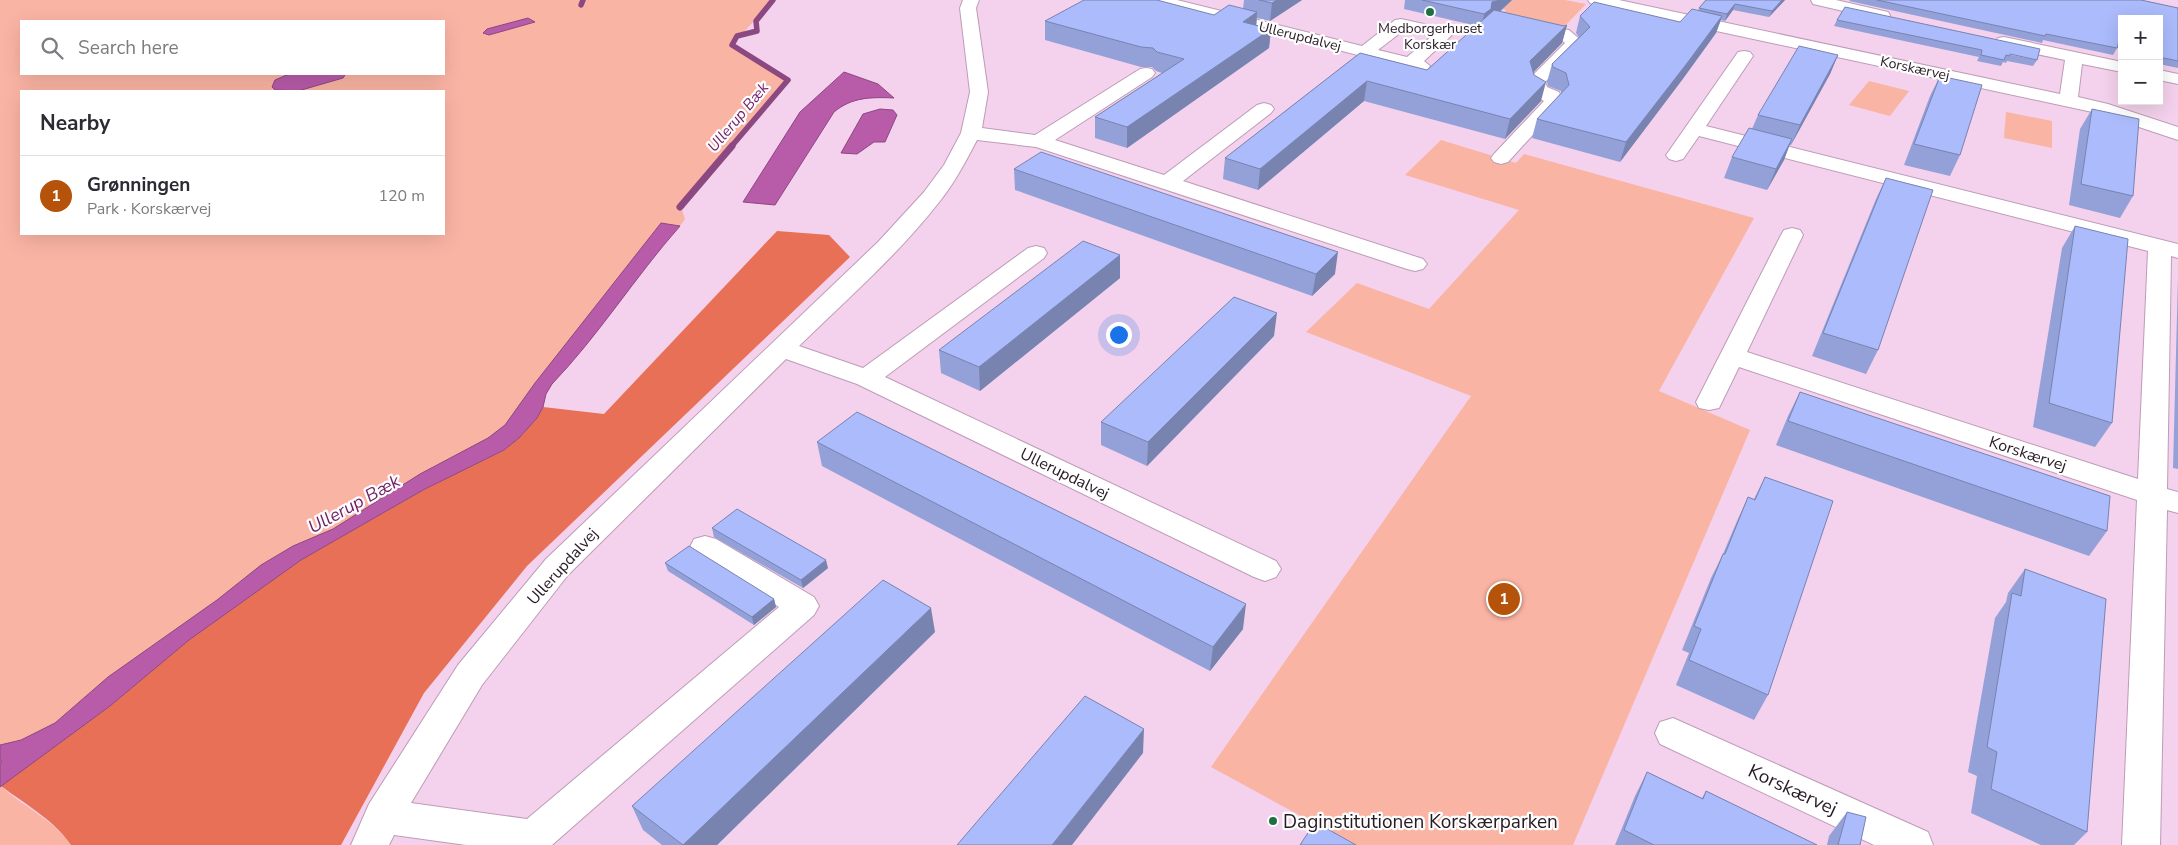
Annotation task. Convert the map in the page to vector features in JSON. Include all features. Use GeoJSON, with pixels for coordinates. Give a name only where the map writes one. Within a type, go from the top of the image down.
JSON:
{"type":"FeatureCollection","features":[{"type":"Feature","properties":{"kind":"street","name":"Ullerupdalvej"},"geometry":{"type":"LineString","coordinates":[[705,547],[803,606],[533,838],[376,830],[470,675],[557,567],[886,247],[932,198],[954,165],[971,133],[979,92],[968,8],[971,0]]}},
{"type":"Feature","properties":{"kind":"street","name":"Ullerupdalvej"},"geometry":{"type":"LineString","coordinates":[[1158,0],[1416,65],[1445,34],[1401,24],[1365,52]]}},
{"type":"Feature","properties":{"kind":"street"},"geometry":{"type":"LineString","coordinates":[[1205,12],[1225,0]]}},
{"type":"Feature","properties":{"kind":"street"},"geometry":{"type":"LineString","coordinates":[[1819,1],[1894,18]]}},
{"type":"Feature","properties":{"kind":"street"},"geometry":{"type":"LineString","coordinates":[[1500,158],[1554,102],[1552,96],[1538,90],[1536,81],[1575,43],[1578,16],[1655,6]]}},
{"type":"Feature","properties":{"kind":"street","name":"Korskærvej"},"geometry":{"type":"LineString","coordinates":[[1655,6],[2068,101],[2134,118],[2178,134]]}},
{"type":"Feature","properties":{"kind":"street"},"geometry":{"type":"LineString","coordinates":[[1989,38],[2118,66]]}},
{"type":"Feature","properties":{"kind":"street"},"geometry":{"type":"LineString","coordinates":[[1676,155],[1744,56]]}},
{"type":"Feature","properties":{"kind":"street"},"geometry":{"type":"LineString","coordinates":[[2068,101],[2074,57]]}},
{"type":"Feature","properties":{"kind":"street"},"geometry":{"type":"LineString","coordinates":[[1040,141],[1146,73]]}},
{"type":"Feature","properties":{"kind":"street"},"geometry":{"type":"LineString","coordinates":[[2163,76],[2178,79]]}},
{"type":"Feature","properties":{"kind":"street"},"geometry":{"type":"LineString","coordinates":[[1167,183],[1264,109]]}},
{"type":"Feature","properties":{"kind":"street"},"geometry":{"type":"LineString","coordinates":[[1694,129],[2169,249],[2165,499],[2141,845]]}},
{"type":"Feature","properties":{"kind":"street"},"geometry":{"type":"LineString","coordinates":[[971,133],[1040,141],[1415,264]]}},
{"type":"Feature","properties":{"kind":"street"},"geometry":{"type":"LineString","coordinates":[[1709,402],[1792,235]]}},
{"type":"Feature","properties":{"kind":"street"},"geometry":{"type":"LineString","coordinates":[[866,378],[1036,254]]}},
{"type":"Feature","properties":{"kind":"street","name":"Ullerupdalvej"},"geometry":{"type":"LineString","coordinates":[[782,348],[866,378],[1265,569]]}},
{"type":"Feature","properties":{"kind":"street","name":"Korskærvej"},"geometry":{"type":"LineString","coordinates":[[1732,356],[2165,499]]}},
{"type":"Feature","properties":{"kind":"street","name":"Korskærvej"},"geometry":{"type":"LineString","coordinates":[[1673,733],[1914,845]]}},
{"type":"Feature","properties":{"kind":"shaded area"},"geometry":{"type":"Polygon","coordinates":[[[0,0],[773,0],[732,45],[788,80],[681,207],[685,219],[653,257],[592,338],[552,384],[546,394],[543,407],[390,511],[301,560],[110,706],[1,786],[47,820],[71,845],[0,845],[0,0]]]}},
{"type":"Feature","properties":{"kind":"shaded area"},"geometry":{"type":"Polygon","coordinates":[[[1496,0],[1565,0],[1586,4],[1563,28],[1503,13],[1506,10],[1497,7],[1496,0]]]}},
{"type":"Feature","properties":{"kind":"shaded area"},"geometry":{"type":"Polygon","coordinates":[[[528,18],[535,22],[489,35],[483,33],[487,29],[528,18]]]}},
{"type":"Feature","properties":{"kind":"shaded area"},"geometry":{"type":"Polygon","coordinates":[[[844,72],[878,84],[894,98],[862,99],[841,107],[834,112],[775,205],[743,202],[800,112],[844,72]]]}},
{"type":"Feature","properties":{"kind":"shaded area"},"geometry":{"type":"Polygon","coordinates":[[[287,75],[345,75],[343,78],[301,90],[275,90],[272,87],[275,80],[287,75]]]}},
{"type":"Feature","properties":{"kind":"shaded area"},"geometry":{"type":"Polygon","coordinates":[[[1869,81],[1909,91],[1890,116],[1849,105],[1869,81]]]}},
{"type":"Feature","properties":{"kind":"shaded area"},"geometry":{"type":"Polygon","coordinates":[[[880,109],[893,110],[897,115],[885,142],[874,142],[857,154],[841,153],[863,114],[880,109]]]}},
{"type":"Feature","properties":{"kind":"shaded area"},"geometry":{"type":"Polygon","coordinates":[[[2006,112],[2052,121],[2052,148],[2004,138],[2006,112]]]}},
{"type":"Feature","properties":{"kind":"shaded area"},"geometry":{"type":"Polygon","coordinates":[[[1441,140],[1516,163],[1524,154],[1754,218],[1659,391],[1750,430],[1573,845],[1354,845],[1211,767],[1471,396],[1306,332],[1357,283],[1429,309],[1519,210],[1405,175],[1441,140]]]}},
{"type":"Feature","properties":{"kind":"shaded area"},"geometry":{"type":"Polygon","coordinates":[[[661,223],[680,226],[586,346],[552,384],[537,418],[519,438],[504,450],[423,490],[301,560],[189,640],[110,706],[0,787],[0,763],[2,761],[0,761],[0,745],[21,740],[55,723],[108,677],[217,600],[261,565],[293,546],[333,529],[420,474],[488,438],[505,425],[535,383],[661,223]]]}},
{"type":"Feature","properties":{"kind":"shaded area"},"geometry":{"type":"Polygon","coordinates":[[[777,231],[829,235],[850,257],[527,566],[424,693],[341,845],[71,845],[48,820],[1,786],[110,706],[189,640],[301,560],[423,490],[504,450],[519,438],[537,418],[543,407],[604,414],[777,231]]]}},
{"type":"Feature","properties":{"kind":"building"},"geometry":{"type":"Polygon","coordinates":[[[1084,0],[1157,0],[1214,15],[1229,5],[1257,12],[1243,22],[1271,29],[1127,127],[1095,117],[1184,59],[1157,52],[1153,48],[1141,47],[1045,21],[1084,0]]]}},
{"type":"Feature","properties":{"kind":"building"},"geometry":{"type":"Polygon","coordinates":[[[1259,0],[1277,0],[1272,3],[1259,0]]]}},
{"type":"Feature","properties":{"kind":"building"},"geometry":{"type":"Polygon","coordinates":[[[1422,0],[1501,0],[1492,2],[1491,9],[1484,14],[1422,0]]]}},
{"type":"Feature","properties":{"kind":"building"},"geometry":{"type":"Polygon","coordinates":[[[1706,0],[1782,0],[1772,11],[1735,4],[1727,14],[1699,8],[1706,0]]]}},
{"type":"Feature","properties":{"kind":"building"},"geometry":{"type":"Polygon","coordinates":[[[1877,0],[2141,0],[2178,8],[2178,61],[2163,58],[2163,15],[2118,15],[2117,48],[2046,34],[2045,36],[1877,0]]]}},
{"type":"Feature","properties":{"kind":"building"},"geometry":{"type":"Polygon","coordinates":[[[1594,2],[1680,22],[1692,9],[1722,16],[1626,142],[1537,119],[1569,85],[1566,73],[1553,67],[1552,64],[1590,27],[1580,16],[1594,2]]]}},
{"type":"Feature","properties":{"kind":"building"},"geometry":{"type":"Polygon","coordinates":[[[1845,7],[2040,49],[2037,60],[2010,54],[2009,56],[2006,55],[2004,60],[1981,55],[1982,50],[1837,20],[1845,7]]]}},
{"type":"Feature","properties":{"kind":"building"},"geometry":{"type":"Polygon","coordinates":[[[1494,10],[1564,26],[1567,25],[1530,61],[1534,75],[1546,82],[1510,119],[1367,81],[1260,169],[1225,158],[1360,53],[1427,70],[1494,10]]]}},
{"type":"Feature","properties":{"kind":"building"},"geometry":{"type":"Polygon","coordinates":[[[1799,46],[1838,55],[1800,125],[1758,115],[1799,46]]]}},
{"type":"Feature","properties":{"kind":"building"},"geometry":{"type":"Polygon","coordinates":[[[1940,76],[1982,85],[1960,155],[1914,144],[1940,76]]]}},
{"type":"Feature","properties":{"kind":"building"},"geometry":{"type":"Polygon","coordinates":[[[2092,109],[2139,119],[2133,196],[2081,184],[2092,109]]]}},
{"type":"Feature","properties":{"kind":"building"},"geometry":{"type":"Polygon","coordinates":[[[1749,128],[1792,139],[1776,169],[1732,157],[1749,128]]]}},
{"type":"Feature","properties":{"kind":"building"},"geometry":{"type":"Polygon","coordinates":[[[1041,152],[1338,252],[1316,274],[1014,169],[1041,152]]]}},
{"type":"Feature","properties":{"kind":"building"},"geometry":{"type":"Polygon","coordinates":[[[1886,178],[1933,190],[1878,350],[1823,333],[1886,178]]]}},
{"type":"Feature","properties":{"kind":"building"},"geometry":{"type":"Polygon","coordinates":[[[2075,226],[2128,239],[2112,423],[2049,403],[2075,226]]]}},
{"type":"Feature","properties":{"kind":"building"},"geometry":{"type":"Polygon","coordinates":[[[1083,241],[1120,255],[979,367],[939,350],[1083,241]]]}},
{"type":"Feature","properties":{"kind":"building"},"geometry":{"type":"Polygon","coordinates":[[[1234,297],[1277,313],[1148,442],[1101,422],[1234,297]]]}},
{"type":"Feature","properties":{"kind":"building"},"geometry":{"type":"Polygon","coordinates":[[[1800,392],[2110,496],[2107,531],[1788,421],[1800,392]]]}},
{"type":"Feature","properties":{"kind":"building"},"geometry":{"type":"Polygon","coordinates":[[[857,412],[1246,604],[1213,647],[817,442],[857,412]]]}},
{"type":"Feature","properties":{"kind":"building"},"geometry":{"type":"Polygon","coordinates":[[[1765,477],[1833,501],[1768,695],[1689,660],[1701,629],[1694,626],[1723,554],[1725,554],[1748,497],[1755,500],[1765,477]]]}},
{"type":"Feature","properties":{"kind":"building"},"geometry":{"type":"Polygon","coordinates":[[[737,509],[826,560],[801,580],[712,528],[737,509]]]}},
{"type":"Feature","properties":{"kind":"building"},"geometry":{"type":"Polygon","coordinates":[[[689,546],[774,599],[752,617],[665,563],[689,546]]]}},
{"type":"Feature","properties":{"kind":"building"},"geometry":{"type":"Polygon","coordinates":[[[2025,569],[2106,599],[2087,832],[1991,789],[1997,752],[1987,747],[2012,593],[2021,596],[2025,569]]]}},
{"type":"Feature","properties":{"kind":"building"},"geometry":{"type":"Polygon","coordinates":[[[883,580],[931,608],[683,845],[632,806],[883,580]]]}},
{"type":"Feature","properties":{"kind":"building"},"geometry":{"type":"Polygon","coordinates":[[[1085,696],[1144,729],[1052,845],[957,845],[1085,696]]]}},
{"type":"Feature","properties":{"kind":"building"},"geometry":{"type":"Polygon","coordinates":[[[1647,772],[1703,799],[1706,791],[1817,845],[1654,845],[1624,830],[1647,772]]]}},
{"type":"Feature","properties":{"kind":"building"},"geometry":{"type":"Polygon","coordinates":[[[1847,812],[1866,817],[1860,845],[1838,845],[1847,812]]]}},
{"type":"Feature","properties":{"kind":"building"},"geometry":{"type":"Polygon","coordinates":[[[1315,822],[1356,845],[1300,845],[1315,822]]]}},
{"type":"Feature","properties":{"kind":"waterway"},"geometry":{"type":"LineString","coordinates":[[581,5],[583,0]]}},
{"type":"Feature","properties":{"kind":"waterway","name":"Ullerup Bæk"},"geometry":{"type":"LineString","coordinates":[[730,148],[788,80],[732,45],[737,36],[757,31],[756,21],[773,0]]}},
{"type":"Feature","properties":{"kind":"waterway","name":"Ullerup Bæk"},"geometry":{"type":"LineString","coordinates":[[680,207],[732,146]]}},
{"type":"Feature","properties":{"kind":"place","name":"Medborgerhuset Korskær"},"geometry":{"type":"Point","coordinates":[1430,12]}},
{"type":"Feature","properties":{"kind":"place","name":"Grønningen"},"geometry":{"type":"Point","coordinates":[1504,599]}},
{"type":"Feature","properties":{"kind":"place","name":"Daginstitutionen Korskærparken"},"geometry":{"type":"Point","coordinates":[1273,821]}}]}
